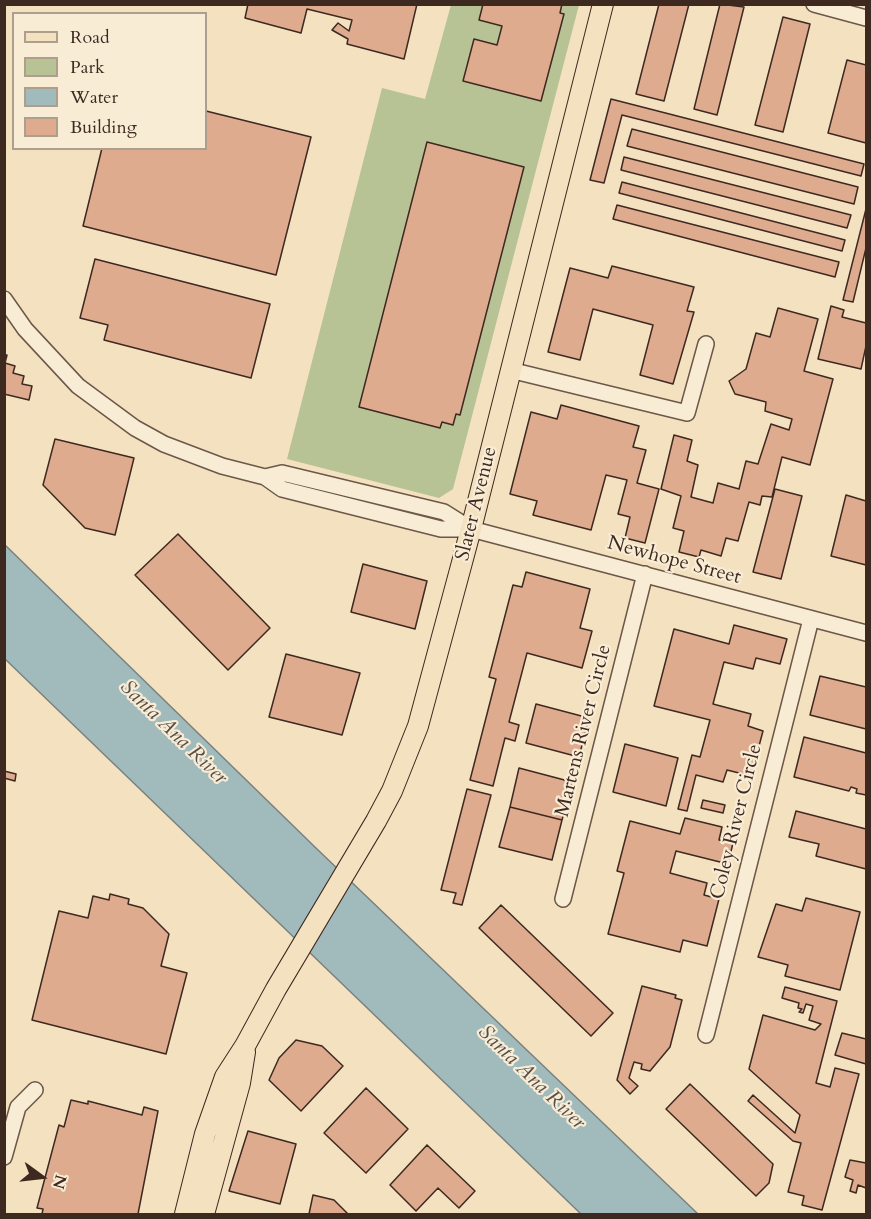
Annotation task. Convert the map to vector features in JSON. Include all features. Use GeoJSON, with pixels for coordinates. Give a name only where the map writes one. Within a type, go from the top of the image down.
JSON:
{"type":"FeatureCollection","features":[{"type":"Feature","properties":{"kind":"main road","name":"Slater Avenue"},"geometry":{"type":"LineString","coordinates":[[185,1215],[214,1105],[225,1077],[392,791],[418,726],[471,529],[603,4]]}},
{"type":"Feature","properties":{"kind":"main road"},"geometry":{"type":"LineString","coordinates":[[204,1215],[240,1083],[245,1046]]}},
{"type":"Feature","properties":{"kind":"street"},"geometry":{"type":"LineString","coordinates":[[814,4],[867,18]]}},
{"type":"Feature","properties":{"kind":"street","name":"Newhope Street"},"geometry":{"type":"LineString","coordinates":[[4,299],[25,329],[78,386],[135,428],[164,444],[222,466],[265,477],[282,489],[441,529],[471,529],[867,633]]}},
{"type":"Feature","properties":{"kind":"street"},"geometry":{"type":"LineString","coordinates":[[510,370],[687,413],[706,344]]}},
{"type":"Feature","properties":{"kind":"street","name":"Martens River Circle"},"geometry":{"type":"LineString","coordinates":[[563,899],[645,574]]}},
{"type":"Feature","properties":{"kind":"street","name":"Coley River Circle"},"geometry":{"type":"LineString","coordinates":[[706,1035],[811,619]]}},
{"type":"Feature","properties":{"kind":"street"},"geometry":{"type":"LineString","coordinates":[[4,1157],[18,1107],[36,1090]]}},
{"type":"Feature","properties":{"kind":"green space"},"geometry":{"type":"Polygon","coordinates":[[[451,5],[579,5],[453,489],[439,498],[287,459],[382,88],[425,99],[451,5]]]}},
{"type":"Feature","properties":{"kind":"water","name":"Santa Ana River"},"geometry":{"type":"Polygon","coordinates":[[[4,544],[318,850],[698,1214],[581,1214],[5,659],[4,544]]]}},
{"type":"Feature","properties":{"kind":"building"},"geometry":{"type":"Polygon","coordinates":[[[248,4],[417,4],[404,59],[347,44],[348,39],[332,30],[338,23],[349,31],[352,20],[307,9],[301,33],[245,18],[248,4]]]}},
{"type":"Feature","properties":{"kind":"building"},"geometry":{"type":"Polygon","coordinates":[[[483,4],[562,4],[560,13],[564,14],[541,101],[463,81],[474,39],[497,45],[502,26],[479,20],[483,4]]]}},
{"type":"Feature","properties":{"kind":"building"},"geometry":{"type":"Polygon","coordinates":[[[659,4],[689,4],[664,101],[636,94],[659,4]]]}},
{"type":"Feature","properties":{"kind":"building"},"geometry":{"type":"Polygon","coordinates":[[[720,4],[744,7],[717,115],[694,109],[720,4]]]}},
{"type":"Feature","properties":{"kind":"building"},"geometry":{"type":"Polygon","coordinates":[[[783,17],[810,24],[783,132],[755,125],[783,17]]]}},
{"type":"Feature","properties":{"kind":"building"},"geometry":{"type":"Polygon","coordinates":[[[847,60],[866,65],[866,143],[828,133],[847,60]]]}},
{"type":"Feature","properties":{"kind":"building"},"geometry":{"type":"Polygon","coordinates":[[[611,99],[864,164],[861,176],[622,115],[604,183],[590,180],[611,99]]]}},
{"type":"Feature","properties":{"kind":"building"},"geometry":{"type":"Polygon","coordinates":[[[207,111],[311,137],[276,275],[83,226],[102,150],[207,150],[207,111]]]}},
{"type":"Feature","properties":{"kind":"building"},"geometry":{"type":"Polygon","coordinates":[[[632,129],[858,187],[854,204],[627,146],[632,129]]]}},
{"type":"Feature","properties":{"kind":"building"},"geometry":{"type":"Polygon","coordinates":[[[427,142],[524,167],[460,415],[456,414],[453,425],[442,422],[440,428],[359,407],[427,142]]]}},
{"type":"Feature","properties":{"kind":"building"},"geometry":{"type":"Polygon","coordinates":[[[624,157],[851,215],[847,228],[621,170],[624,157]]]}},
{"type":"Feature","properties":{"kind":"building"},"geometry":{"type":"Polygon","coordinates":[[[622,182],[845,240],[842,251],[619,193],[622,182]]]}},
{"type":"Feature","properties":{"kind":"building"},"geometry":{"type":"Polygon","coordinates":[[[617,205],[839,262],[835,277],[613,219],[617,205]]]}},
{"type":"Feature","properties":{"kind":"building"},"geometry":{"type":"Polygon","coordinates":[[[866,209],[866,248],[853,302],[843,300],[866,209]]]}},
{"type":"Feature","properties":{"kind":"building"},"geometry":{"type":"Polygon","coordinates":[[[95,259],[270,304],[251,378],[104,340],[108,325],[80,318],[95,259]]]}},
{"type":"Feature","properties":{"kind":"building"},"geometry":{"type":"Polygon","coordinates":[[[612,266],[694,287],[687,311],[694,312],[673,384],[640,375],[653,325],[593,309],[580,360],[548,352],[570,268],[608,278],[612,266]]]}},
{"type":"Feature","properties":{"kind":"building"},"geometry":{"type":"Polygon","coordinates":[[[831,306],[844,310],[842,317],[866,323],[866,346],[861,369],[818,359],[831,306]]]}},
{"type":"Feature","properties":{"kind":"building"},"geometry":{"type":"Polygon","coordinates":[[[778,308],[818,319],[804,371],[833,379],[810,465],[782,457],[772,497],[762,496],[760,505],[749,502],[738,541],[726,538],[721,556],[701,550],[699,557],[679,552],[684,531],[673,528],[681,496],[661,489],[674,435],[692,440],[687,461],[698,465],[691,497],[713,503],[718,483],[739,489],[746,461],[758,464],[771,424],[789,430],[792,419],[765,411],[766,402],[735,394],[729,381],[746,369],[756,333],[770,337],[778,308]]]}},
{"type":"Feature","properties":{"kind":"building"},"geometry":{"type":"Polygon","coordinates":[[[4,355],[7,355],[5,363],[15,366],[13,373],[24,376],[22,384],[32,386],[29,400],[4,394],[4,355]]]}},
{"type":"Feature","properties":{"kind":"building"},"geometry":{"type":"Polygon","coordinates":[[[561,405],[639,426],[633,447],[646,450],[637,483],[659,489],[645,543],[625,538],[630,517],[618,514],[627,480],[606,475],[591,530],[533,515],[537,501],[510,494],[531,412],[557,419],[561,405]]]}},
{"type":"Feature","properties":{"kind":"building"},"geometry":{"type":"Polygon","coordinates":[[[55,439],[134,458],[115,535],[85,528],[43,485],[55,439]]]}},
{"type":"Feature","properties":{"kind":"building"},"geometry":{"type":"Polygon","coordinates":[[[775,489],[802,496],[781,579],[753,572],[775,489]]]}},
{"type":"Feature","properties":{"kind":"building"},"geometry":{"type":"Polygon","coordinates":[[[846,495],[866,501],[866,565],[831,556],[846,495]]]}},
{"type":"Feature","properties":{"kind":"building"},"geometry":{"type":"Polygon","coordinates":[[[178,534],[270,628],[228,670],[135,575],[178,534]]]}},
{"type":"Feature","properties":{"kind":"building"},"geometry":{"type":"Polygon","coordinates":[[[363,564],[427,581],[415,629],[351,612],[363,564]]]}},
{"type":"Feature","properties":{"kind":"building"},"geometry":{"type":"Polygon","coordinates":[[[526,572],[590,589],[580,628],[592,631],[582,668],[527,653],[509,722],[519,725],[515,741],[505,738],[493,786],[470,780],[496,679],[489,677],[513,585],[522,587],[526,572]]]}},
{"type":"Feature","properties":{"kind":"building"},"geometry":{"type":"Polygon","coordinates":[[[734,625],[787,639],[780,664],[756,658],[753,669],[724,662],[713,704],[751,714],[748,726],[763,731],[751,776],[727,770],[723,782],[696,775],[687,811],[678,809],[692,755],[700,757],[710,720],[654,706],[674,629],[729,644],[734,625]]]}},
{"type":"Feature","properties":{"kind":"building"},"geometry":{"type":"Polygon","coordinates":[[[286,654],[360,673],[342,735],[269,717],[286,654]]]}},
{"type":"Feature","properties":{"kind":"building"},"geometry":{"type":"Polygon","coordinates":[[[820,676],[866,687],[866,729],[810,715],[820,676]]]}},
{"type":"Feature","properties":{"kind":"building"},"geometry":{"type":"Polygon","coordinates":[[[536,704],[589,718],[579,757],[526,743],[536,704]]]}},
{"type":"Feature","properties":{"kind":"building"},"geometry":{"type":"Polygon","coordinates":[[[804,737],[866,753],[866,795],[856,793],[857,789],[851,787],[849,791],[794,777],[804,737]]]}},
{"type":"Feature","properties":{"kind":"building"},"geometry":{"type":"Polygon","coordinates":[[[625,744],[678,758],[666,806],[613,792],[625,744]]]}},
{"type":"Feature","properties":{"kind":"building"},"geometry":{"type":"Polygon","coordinates":[[[519,768],[572,782],[562,820],[510,807],[519,768]]]}},
{"type":"Feature","properties":{"kind":"building"},"geometry":{"type":"Polygon","coordinates":[[[4,771],[16,774],[15,781],[4,778],[4,771]]]}},
{"type":"Feature","properties":{"kind":"building"},"geometry":{"type":"Polygon","coordinates":[[[467,789],[491,795],[462,905],[453,903],[456,893],[441,890],[467,789]]]}},
{"type":"Feature","properties":{"kind":"building"},"geometry":{"type":"Polygon","coordinates":[[[703,800],[725,805],[723,813],[701,808],[703,800]]]}},
{"type":"Feature","properties":{"kind":"building"},"geometry":{"type":"Polygon","coordinates":[[[510,807],[562,820],[552,860],[499,847],[510,807]]]}},
{"type":"Feature","properties":{"kind":"building"},"geometry":{"type":"Polygon","coordinates":[[[796,811],[866,829],[866,869],[816,856],[819,844],[789,837],[796,811]]]}},
{"type":"Feature","properties":{"kind":"building"},"geometry":{"type":"Polygon","coordinates":[[[685,818],[722,827],[719,840],[733,843],[728,864],[676,851],[670,873],[707,883],[704,895],[719,899],[707,946],[683,940],[680,952],[608,934],[624,873],[617,871],[630,821],[680,834],[685,818]]]}},
{"type":"Feature","properties":{"kind":"building"},"geometry":{"type":"Polygon","coordinates":[[[110,894],[129,899],[128,904],[143,908],[169,934],[161,966],[187,973],[166,1054],[32,1020],[59,911],[88,918],[93,896],[109,900],[110,894]]]}},
{"type":"Feature","properties":{"kind":"building"},"geometry":{"type":"Polygon","coordinates":[[[806,898],[860,912],[840,990],[785,976],[788,965],[758,957],[776,904],[802,911],[806,898]]]}},
{"type":"Feature","properties":{"kind":"building"},"geometry":{"type":"Polygon","coordinates":[[[501,905],[613,1013],[591,1036],[479,928],[501,905]]]}},
{"type":"Feature","properties":{"kind":"building"},"geometry":{"type":"Polygon","coordinates":[[[642,986],[676,995],[675,998],[682,1000],[670,1047],[650,1071],[641,1069],[642,1064],[634,1062],[629,1078],[638,1086],[630,1094],[617,1080],[642,986]]]}},
{"type":"Feature","properties":{"kind":"building"},"geometry":{"type":"Polygon","coordinates":[[[785,987],[837,1001],[816,1083],[830,1087],[835,1068],[859,1074],[822,1210],[802,1205],[804,1196],[788,1192],[801,1143],[793,1141],[748,1101],[753,1095],[795,1133],[800,1115],[749,1069],[763,1015],[815,1030],[821,1024],[809,1020],[813,1006],[806,1004],[803,1013],[799,1012],[802,1009],[798,1008],[799,1003],[782,998],[785,987]]]}},
{"type":"Feature","properties":{"kind":"building"},"geometry":{"type":"Polygon","coordinates":[[[842,1033],[866,1039],[866,1064],[835,1055],[842,1033]]]}},
{"type":"Feature","properties":{"kind":"building"},"geometry":{"type":"Polygon","coordinates":[[[296,1040],[322,1046],[343,1066],[301,1111],[269,1080],[279,1058],[296,1040]]]}},
{"type":"Feature","properties":{"kind":"building"},"geometry":{"type":"Polygon","coordinates":[[[690,1084],[773,1164],[769,1183],[756,1196],[666,1109],[690,1084]]]}},
{"type":"Feature","properties":{"kind":"building"},"geometry":{"type":"Polygon","coordinates":[[[366,1088],[408,1129],[366,1173],[324,1133],[366,1088]]]}},
{"type":"Feature","properties":{"kind":"building"},"geometry":{"type":"Polygon","coordinates":[[[71,1100],[88,1104],[88,1101],[142,1115],[144,1107],[158,1111],[138,1214],[42,1214],[43,1209],[37,1208],[59,1125],[64,1127],[71,1100]]]}},
{"type":"Feature","properties":{"kind":"building"},"geometry":{"type":"Polygon","coordinates":[[[248,1131],[296,1144],[280,1204],[229,1191],[248,1131]]]}},
{"type":"Feature","properties":{"kind":"building"},"geometry":{"type":"Polygon","coordinates":[[[427,1145],[475,1191],[459,1208],[438,1188],[416,1211],[390,1185],[427,1145]]]}},
{"type":"Feature","properties":{"kind":"building"},"geometry":{"type":"Polygon","coordinates":[[[850,1160],[866,1163],[866,1188],[858,1185],[856,1193],[850,1191],[853,1180],[845,1177],[850,1160]]]}},
{"type":"Feature","properties":{"kind":"building"},"geometry":{"type":"Polygon","coordinates":[[[313,1195],[334,1200],[348,1214],[309,1214],[313,1195]]]}}]}
